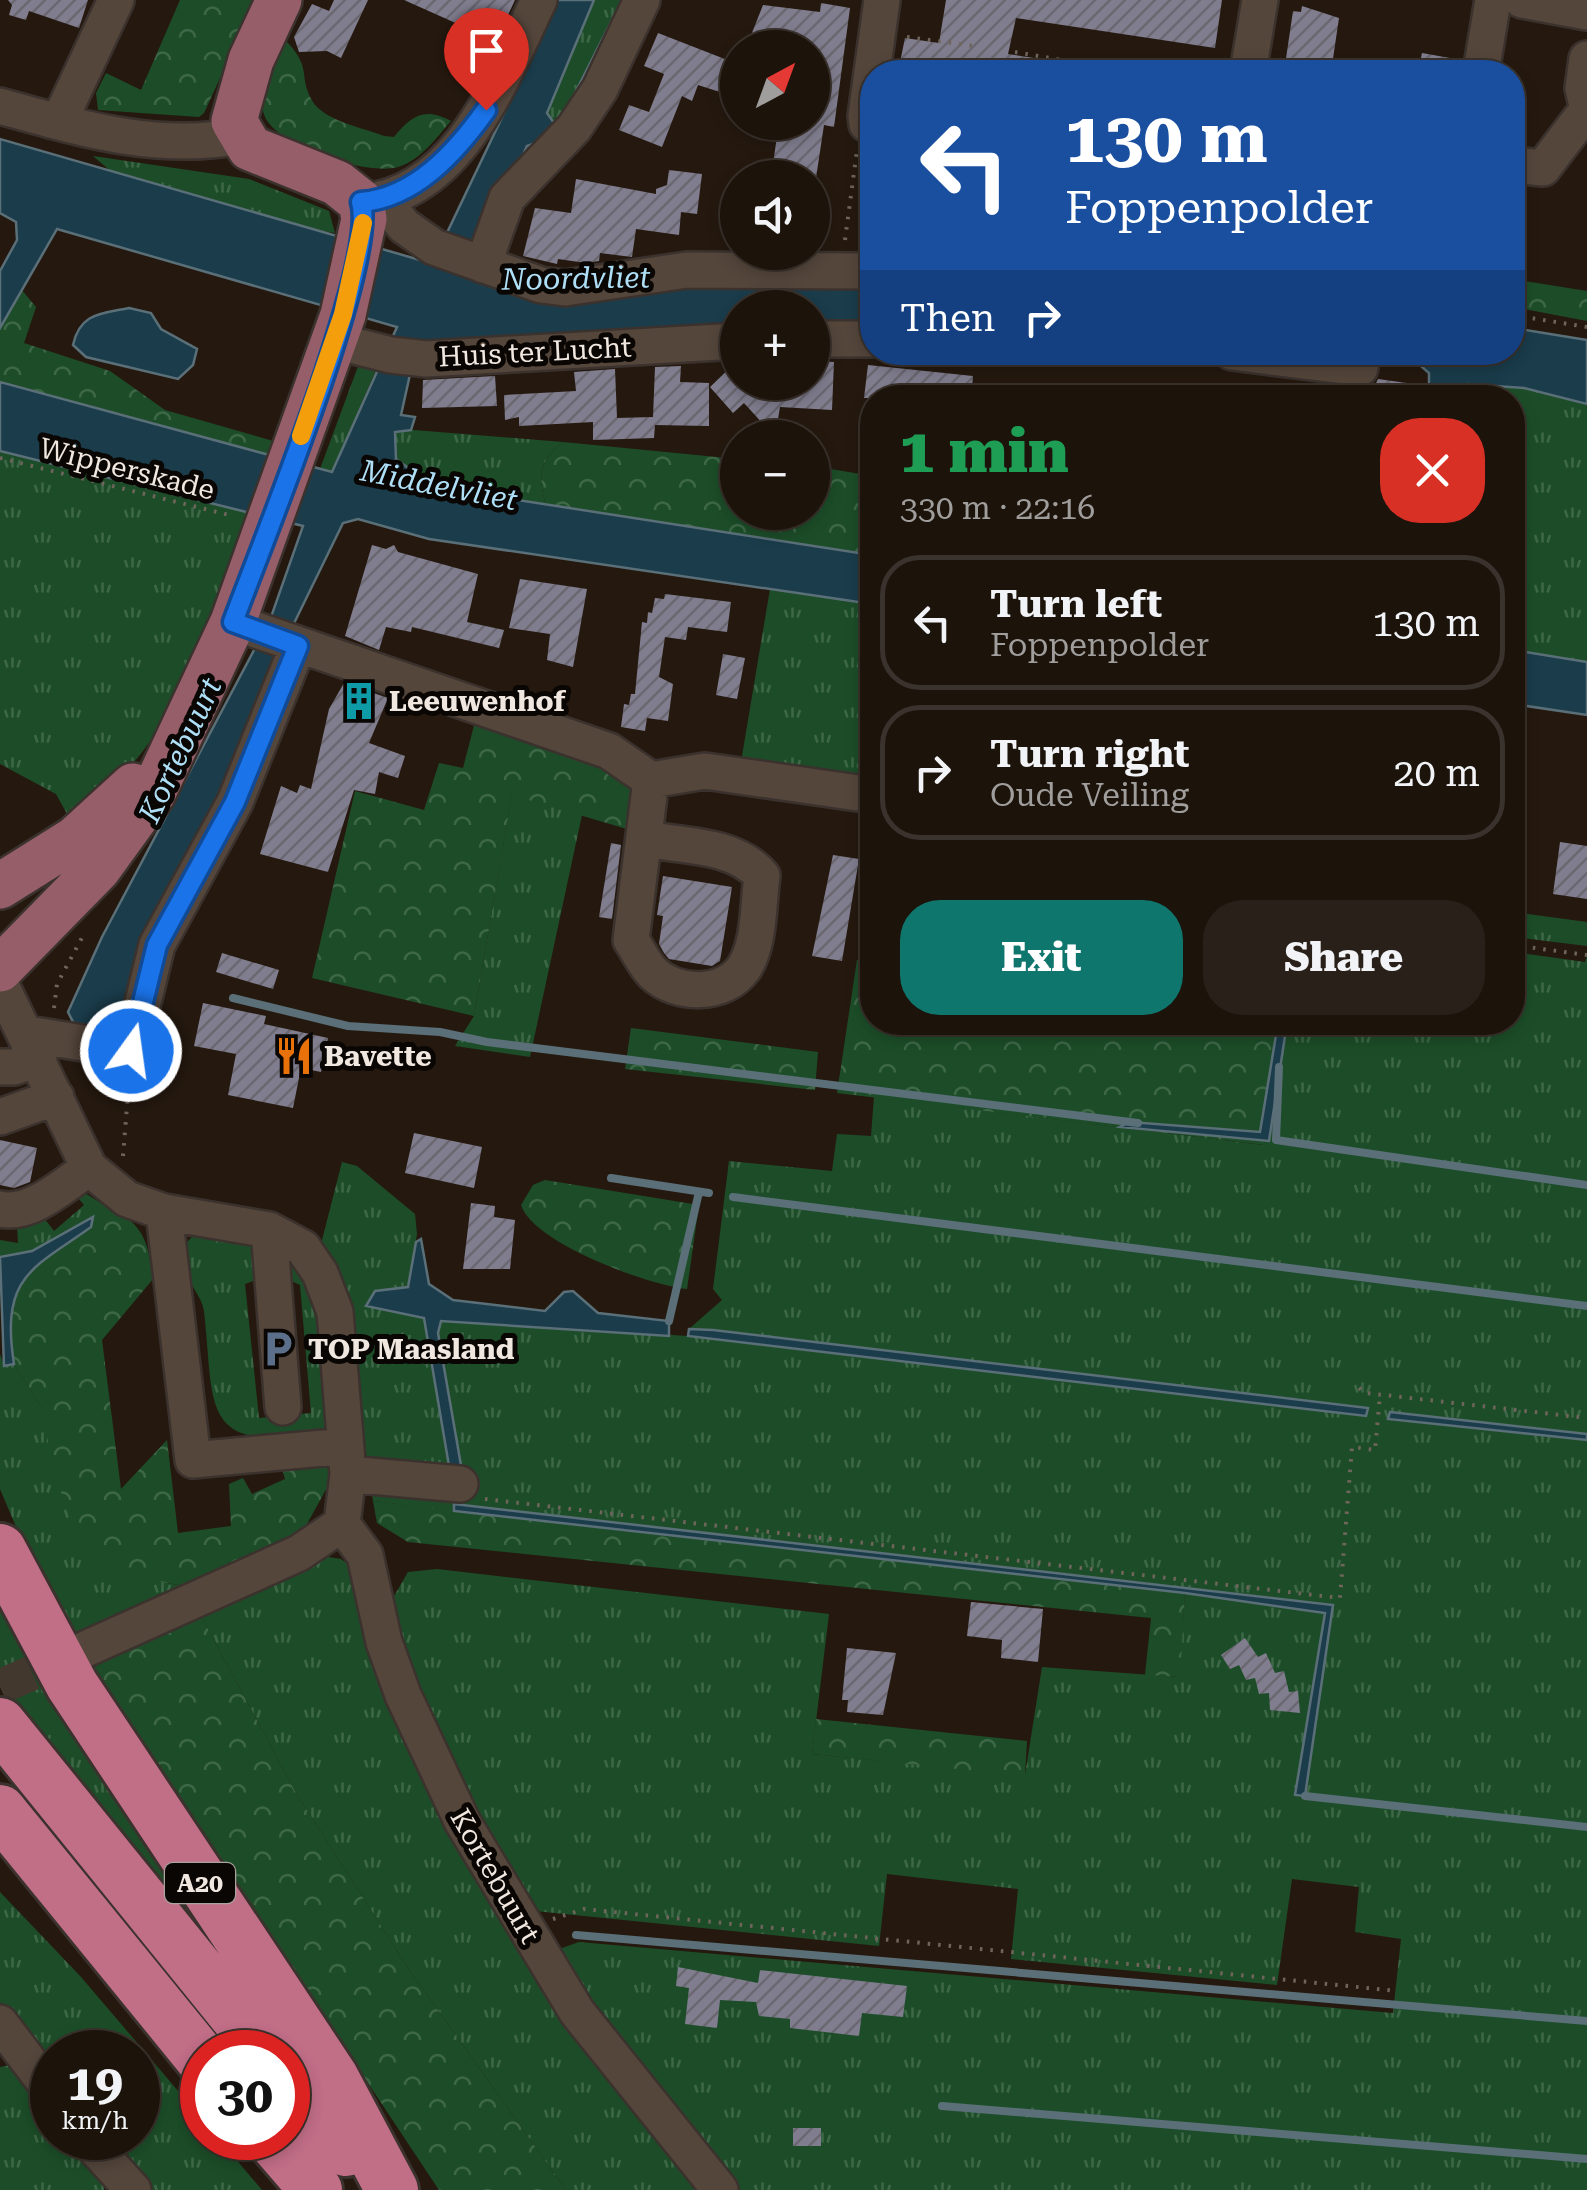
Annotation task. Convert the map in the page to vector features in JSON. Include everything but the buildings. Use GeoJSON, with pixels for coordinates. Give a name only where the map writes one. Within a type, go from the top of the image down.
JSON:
{"type":"FeatureCollection","features":[{"type":"Feature","properties":{"kind":"highway","name":"A20"},"geometry":{"type":"LineString","coordinates":[[0,1550],[72,1685],[332,2077],[392,2190]]}},
{"type":"Feature","properties":{"kind":"highway","name":"A20"},"geometry":{"type":"LineString","coordinates":[[0,1724],[247,2030]]}},
{"type":"Feature","properties":{"kind":"highway"},"geometry":{"type":"LineString","coordinates":[[0,1811],[180,2032]]}},
{"type":"Feature","properties":{"kind":"highway"},"geometry":{"type":"LineString","coordinates":[[0,1862],[146,1993]]}},
{"type":"Feature","properties":{"kind":"highway"},"geometry":{"type":"LineString","coordinates":[[310,2107],[379,2190]]}},
{"type":"Feature","properties":{"kind":"highway"},"geometry":{"type":"LineString","coordinates":[[289,2160],[316,2190]]}},
{"type":"Feature","properties":{"kind":"main road"},"geometry":{"type":"LineString","coordinates":[[0,886],[94,824],[170,750],[270,635],[256,523],[296,452],[347,334],[368,211],[338,183],[265,157],[239,136],[235,110],[279,0]]}},
{"type":"Feature","properties":{"kind":"main road"},"geometry":{"type":"LineString","coordinates":[[0,969],[98,869],[153,793],[170,750]]}},
{"type":"Feature","properties":{"kind":"street"},"geometry":{"type":"LineString","coordinates":[[64,123],[65,110],[116,0]]}},
{"type":"Feature","properties":{"kind":"street"},"geometry":{"type":"LineString","coordinates":[[368,211],[437,167],[467,136],[486,110],[539,0]]}},
{"type":"Feature","properties":{"kind":"street"},"geometry":{"type":"LineString","coordinates":[[467,259],[507,198],[574,128],[600,89],[642,0]]}},
{"type":"Feature","properties":{"kind":"street"},"geometry":{"type":"LineString","coordinates":[[1250,60],[1260,0]]}},
{"type":"Feature","properties":{"kind":"street"},"geometry":{"type":"LineString","coordinates":[[1483,60],[1493,0]]}},
{"type":"Feature","properties":{"kind":"street"},"geometry":{"type":"LineString","coordinates":[[1522,0],[1587,12]]}},
{"type":"Feature","properties":{"kind":"street"},"geometry":{"type":"LineString","coordinates":[[876,60],[880,16]]}},
{"type":"Feature","properties":{"kind":"street"},"geometry":{"type":"LineString","coordinates":[[1525,166],[1543,168],[1587,108],[1583,88],[1587,59]]}},
{"type":"Feature","properties":{"kind":"street"},"geometry":{"type":"LineString","coordinates":[[0,106],[104,134],[179,143],[239,136]]}},
{"type":"Feature","properties":{"kind":"street"},"geometry":{"type":"LineString","coordinates":[[368,211],[516,279],[565,288],[686,270],[857,270]]}},
{"type":"Feature","properties":{"kind":"street","name":"Huis ter Lucht"},"geometry":{"type":"LineString","coordinates":[[347,334],[426,358],[720,343]]}},
{"type":"Feature","properties":{"kind":"street"},"geometry":{"type":"LineString","coordinates":[[830,339],[860,339]]}},
{"type":"Feature","properties":{"kind":"street"},"geometry":{"type":"LineString","coordinates":[[1336,365],[1360,368]]}},
{"type":"Feature","properties":{"kind":"street"},"geometry":{"type":"LineString","coordinates":[[0,1066],[43,1066],[131,1051],[157,945],[235,802],[270,635],[608,750],[651,780],[704,771],[860,793]]}},
{"type":"Feature","properties":{"kind":"street"},"geometry":{"type":"LineString","coordinates":[[644,840],[727,852],[750,862],[762,876],[753,946],[743,970],[718,989],[679,988],[654,974],[631,940],[651,780]]}},
{"type":"Feature","properties":{"kind":"street"},"geometry":{"type":"LineString","coordinates":[[0,983],[43,1066],[127,1199],[164,1212],[269,1230],[303,1248],[320,1273],[336,1312],[346,1460],[342,1524],[299,1553],[81,1651]]}},
{"type":"Feature","properties":{"kind":"street"},"geometry":{"type":"LineString","coordinates":[[0,1091],[15,1090],[43,1066]]}},
{"type":"Feature","properties":{"kind":"street"},"geometry":{"type":"LineString","coordinates":[[0,1117],[43,1066]]}},
{"type":"Feature","properties":{"kind":"street"},"geometry":{"type":"LineString","coordinates":[[0,1209],[10,1212],[36,1203],[105,1166]]}},
{"type":"Feature","properties":{"kind":"street"},"geometry":{"type":"LineString","coordinates":[[164,1212],[192,1460],[346,1460],[452,1483]]}},
{"type":"Feature","properties":{"kind":"street"},"geometry":{"type":"LineString","coordinates":[[269,1230],[282,1407]]}},
{"type":"Feature","properties":{"kind":"street","name":"Kortebuurt"},"geometry":{"type":"LineString","coordinates":[[342,1524],[365,1555],[384,1642],[422,1743],[462,1822],[576,2012],[720,2190]]}},
{"type":"Feature","properties":{"kind":"street"},"geometry":{"type":"LineString","coordinates":[[0,2024],[30,2063]]}},
{"type":"Feature","properties":{"kind":"street"},"geometry":{"type":"LineString","coordinates":[[105,2160],[132,2190]]}},
{"type":"Feature","properties":{"kind":"path"},"geometry":{"type":"LineString","coordinates":[[880,16],[974,46]]}},
{"type":"Feature","properties":{"kind":"path"},"geometry":{"type":"LineString","coordinates":[[1015,52],[1052,60]]}},
{"type":"Feature","properties":{"kind":"path"},"geometry":{"type":"LineString","coordinates":[[857,270],[860,130]]}},
{"type":"Feature","properties":{"kind":"path"},"geometry":{"type":"LineString","coordinates":[[1525,317],[1587,327]]}},
{"type":"Feature","properties":{"kind":"path","name":"Wipperskade"},"geometry":{"type":"LineString","coordinates":[[0,458],[256,523]]}},
{"type":"Feature","properties":{"kind":"path"},"geometry":{"type":"LineString","coordinates":[[1525,947],[1587,955]]}},
{"type":"Feature","properties":{"kind":"path"},"geometry":{"type":"LineString","coordinates":[[105,1166],[131,1051]]}},
{"type":"Feature","properties":{"kind":"path"},"geometry":{"type":"LineString","coordinates":[[1358,1388],[1380,1395],[1587,1418]]}},
{"type":"Feature","properties":{"kind":"path"},"geometry":{"type":"LineString","coordinates":[[452,1483],[460,1496],[1340,1598],[1352,1447],[1375,1450],[1380,1395]]}},
{"type":"Feature","properties":{"kind":"path"},"geometry":{"type":"LineString","coordinates":[[525,1928],[584,1909],[1397,1991]]}},
{"type":"Feature","properties":{"kind":"green space"},"geometry":{"type":"Polygon","coordinates":[[[180,0],[256,0],[204,113],[199,117],[98,110],[96,93],[106,73],[141,90],[180,0]]]}},
{"type":"Feature","properties":{"kind":"green space"},"geometry":{"type":"Polygon","coordinates":[[[594,0],[622,0],[567,109],[554,123],[547,113],[594,0]]]}},
{"type":"Feature","properties":{"kind":"green space"},"geometry":{"type":"Polygon","coordinates":[[[279,34],[302,63],[313,102],[335,119],[394,137],[420,115],[434,114],[451,121],[421,154],[406,164],[384,169],[326,157],[287,139],[265,117],[262,108],[266,75],[279,34]]]}},
{"type":"Feature","properties":{"kind":"green space"},"geometry":{"type":"Polygon","coordinates":[[[93,156],[249,179],[329,211],[335,233],[298,227],[114,174],[93,156]]]}},
{"type":"Feature","properties":{"kind":"green space"},"geometry":{"type":"Polygon","coordinates":[[[1525,281],[1587,291],[1587,321],[1525,309],[1525,281]]]}},
{"type":"Feature","properties":{"kind":"green space"},"geometry":{"type":"Polygon","coordinates":[[[21,289],[36,307],[24,343],[110,371],[165,410],[280,443],[272,456],[0,382],[0,328],[21,289]]]}},
{"type":"Feature","properties":{"kind":"green space"},"geometry":{"type":"Polygon","coordinates":[[[360,361],[379,363],[332,472],[320,469],[360,361]]]}},
{"type":"Feature","properties":{"kind":"green space"},"geometry":{"type":"Polygon","coordinates":[[[1525,388],[1587,405],[1587,662],[1525,652],[1525,388]]]}},
{"type":"Feature","properties":{"kind":"green space"},"geometry":{"type":"Polygon","coordinates":[[[396,431],[563,442],[542,470],[546,506],[434,487],[396,459],[396,431]]]}},
{"type":"Feature","properties":{"kind":"green space"},"geometry":{"type":"Polygon","coordinates":[[[563,442],[720,457],[720,530],[830,530],[830,469],[860,474],[860,553],[546,506],[542,486],[545,463],[563,442]]]}},
{"type":"Feature","properties":{"kind":"green space"},"geometry":{"type":"Polygon","coordinates":[[[0,451],[253,514],[202,648],[170,712],[128,769],[71,821],[56,794],[0,764],[0,451]]]}},
{"type":"Feature","properties":{"kind":"green space"},"geometry":{"type":"Polygon","coordinates":[[[770,589],[860,602],[860,781],[741,762],[770,589]]]}},
{"type":"Feature","properties":{"kind":"green space"},"geometry":{"type":"Polygon","coordinates":[[[478,710],[631,773],[637,832],[512,795],[474,1016],[312,978],[355,791],[424,810],[439,763],[463,768],[478,710]]]}},
{"type":"Feature","properties":{"kind":"green space"},"geometry":{"type":"Polygon","coordinates":[[[512,794],[582,815],[530,1057],[455,1046],[474,1016],[512,794]]]}},
{"type":"Feature","properties":{"kind":"green space"},"geometry":{"type":"Polygon","coordinates":[[[1525,914],[1587,922],[1587,946],[1525,938],[1525,914]]]}},
{"type":"Feature","properties":{"kind":"green space"},"geometry":{"type":"Polygon","coordinates":[[[1525,954],[1585,962],[1587,956],[1587,2190],[737,2190],[679,2125],[548,1953],[579,1942],[1393,2013],[1401,1939],[1355,1932],[1359,1887],[1292,1879],[1277,1985],[1011,1959],[1018,1889],[887,1874],[879,1946],[535,1911],[467,1802],[414,1684],[390,1603],[408,1572],[437,1569],[829,1614],[812,1754],[1025,1775],[1042,1667],[1179,1677],[1185,1593],[1326,1613],[1296,1794],[1333,1606],[454,1505],[454,1511],[373,1501],[355,1374],[320,1248],[342,1162],[357,1166],[415,1214],[417,1234],[408,1287],[402,1291],[375,1291],[366,1305],[424,1318],[450,1472],[462,1470],[438,1332],[441,1321],[688,1336],[689,1329],[722,1300],[713,1289],[729,1161],[832,1171],[837,1134],[871,1136],[874,1097],[1263,1145],[1278,1035],[1525,1035],[1525,954]]]}},
{"type":"Feature","properties":{"kind":"green space"},"geometry":{"type":"Polygon","coordinates":[[[857,960],[860,1035],[1278,1035],[1264,1145],[837,1093],[857,960]]]}},
{"type":"Feature","properties":{"kind":"green space"},"geometry":{"type":"Polygon","coordinates":[[[631,1028],[818,1052],[815,1090],[625,1069],[631,1028]]]}},
{"type":"Feature","properties":{"kind":"green space"},"geometry":{"type":"Polygon","coordinates":[[[545,1180],[699,1205],[687,1289],[621,1271],[547,1234],[521,1205],[533,1185],[545,1180]]]}},
{"type":"Feature","properties":{"kind":"green space"},"geometry":{"type":"Polygon","coordinates":[[[80,1190],[112,1210],[32,1251],[0,1257],[0,1240],[18,1243],[17,1226],[44,1218],[54,1231],[84,1205],[74,1193],[80,1190]]]}},
{"type":"Feature","properties":{"kind":"green space"},"geometry":{"type":"Polygon","coordinates":[[[112,1210],[123,1215],[143,1237],[153,1279],[102,1340],[121,1489],[167,1440],[178,1533],[231,1526],[229,1484],[243,1478],[252,1494],[285,1479],[281,1465],[325,1466],[334,1475],[302,1533],[196,1588],[131,1577],[113,1565],[73,1521],[56,1480],[41,1407],[12,1361],[3,1306],[8,1286],[19,1272],[90,1228],[93,1217],[112,1210]]]}},
{"type":"Feature","properties":{"kind":"green space"},"geometry":{"type":"Polygon","coordinates":[[[196,1232],[250,1240],[259,1247],[262,1278],[245,1284],[259,1418],[311,1413],[300,1285],[285,1278],[285,1259],[293,1261],[320,1305],[330,1417],[321,1434],[253,1436],[233,1429],[221,1416],[210,1374],[203,1306],[186,1265],[184,1246],[196,1232]]]}},
{"type":"Feature","properties":{"kind":"green space"},"geometry":{"type":"Polygon","coordinates":[[[0,1354],[4,1365],[14,1364],[41,1407],[74,1521],[166,1583],[196,1588],[73,1640],[31,1562],[0,1489],[0,1354]]]}},
{"type":"Feature","properties":{"kind":"green space"},"geometry":{"type":"Polygon","coordinates":[[[373,1501],[1185,1593],[1180,1677],[1145,1675],[1151,1618],[408,1542],[377,1523],[373,1501]]]}},
{"type":"Feature","properties":{"kind":"green space"},"geometry":{"type":"Polygon","coordinates":[[[322,1556],[341,1559],[356,1570],[420,1758],[711,2190],[566,2190],[408,1968],[296,1793],[200,1614],[322,1556]]]}},
{"type":"Feature","properties":{"kind":"green space"},"geometry":{"type":"Polygon","coordinates":[[[0,1582],[283,2030],[281,2030],[0,1682],[0,1582]]]}},
{"type":"Feature","properties":{"kind":"green space"},"geometry":{"type":"Polygon","coordinates":[[[200,1614],[296,1793],[408,1968],[566,2190],[439,2190],[89,1663],[200,1614]]]}},
{"type":"Feature","properties":{"kind":"green space"},"geometry":{"type":"Polygon","coordinates":[[[816,1719],[1027,1741],[1025,1776],[812,1754],[816,1719]]]}},
{"type":"Feature","properties":{"kind":"green space"},"geometry":{"type":"Polygon","coordinates":[[[0,1892],[126,2030],[30,2030],[30,2043],[0,2002],[0,1892]]]}},
{"type":"Feature","properties":{"kind":"green space"},"geometry":{"type":"Polygon","coordinates":[[[15,2064],[30,2084],[30,2160],[87,2160],[104,2182],[104,2190],[0,2190],[0,2067],[15,2064]]]}},
{"type":"Feature","properties":{"kind":"green space"},"geometry":{"type":"Polygon","coordinates":[[[160,2070],[180,2093],[180,2160],[237,2160],[262,2190],[143,2190],[115,2160],[160,2160],[160,2070]]]}},
{"type":"Feature","properties":{"kind":"water","name":"Noordvliet"},"geometry":{"type":"Polygon","coordinates":[[[558,0],[594,0],[547,113],[554,123],[567,109],[622,0],[633,0],[552,137],[527,146],[472,266],[684,281],[860,280],[860,329],[830,330],[830,290],[720,290],[720,334],[415,352],[401,415],[415,417],[411,430],[395,432],[396,459],[434,487],[860,553],[860,602],[429,539],[358,519],[343,523],[280,652],[131,1003],[111,1032],[75,1026],[68,1012],[102,937],[270,620],[303,526],[0,451],[0,382],[332,472],[397,327],[57,229],[0,328],[0,271],[17,240],[16,222],[0,213],[0,139],[427,262],[444,239],[558,0]]]}},
{"type":"Feature","properties":{"kind":"water"},"geometry":{"type":"Polygon","coordinates":[[[129,308],[151,313],[161,329],[197,349],[193,365],[178,379],[86,357],[73,345],[86,321],[129,308]]]}},
{"type":"Feature","properties":{"kind":"water"},"geometry":{"type":"Polygon","coordinates":[[[1525,330],[1587,340],[1587,404],[1525,388],[1525,385],[1429,385],[1429,373],[1416,365],[1525,365],[1525,330]]]}},
{"type":"Feature","properties":{"kind":"water"},"geometry":{"type":"Polygon","coordinates":[[[1525,652],[1587,662],[1587,715],[1525,706],[1525,652]]]}},
{"type":"Feature","properties":{"kind":"water"},"geometry":{"type":"Polygon","coordinates":[[[1276,1035],[1285,1035],[1269,1141],[1120,1127],[1130,1122],[1260,1132],[1276,1035]]]}},
{"type":"Feature","properties":{"kind":"water"},"geometry":{"type":"Polygon","coordinates":[[[93,1217],[91,1227],[38,1265],[17,1292],[11,1334],[14,1364],[4,1366],[0,1257],[32,1251],[93,1217]]]}},
{"type":"Feature","properties":{"kind":"water"},"geometry":{"type":"Polygon","coordinates":[[[421,1239],[429,1284],[453,1300],[545,1311],[564,1292],[573,1291],[598,1313],[669,1321],[669,1336],[441,1321],[438,1333],[462,1471],[450,1472],[424,1318],[366,1306],[375,1291],[408,1287],[416,1242],[421,1239]]]}},
{"type":"Feature","properties":{"kind":"water"},"geometry":{"type":"Polygon","coordinates":[[[689,1329],[1368,1408],[1366,1416],[688,1336],[689,1329]]]}},
{"type":"Feature","properties":{"kind":"water"},"geometry":{"type":"Polygon","coordinates":[[[1390,1412],[1587,1434],[1587,1440],[1388,1419],[1390,1412]]]}},
{"type":"Feature","properties":{"kind":"water"},"geometry":{"type":"Polygon","coordinates":[[[454,1504],[1333,1605],[1305,1796],[1295,1795],[1325,1613],[1185,1593],[454,1511],[454,1504]]]}},
{"type":"Feature","properties":{"kind":"waterway"},"geometry":{"type":"LineString","coordinates":[[233,998],[348,1026],[440,1032],[487,1042],[1138,1123]]}},
{"type":"Feature","properties":{"kind":"waterway"},"geometry":{"type":"LineString","coordinates":[[1279,1067],[1276,1140],[1587,1185]]}},
{"type":"Feature","properties":{"kind":"waterway"},"geometry":{"type":"LineString","coordinates":[[611,1178],[709,1193]]}},
{"type":"Feature","properties":{"kind":"waterway"},"geometry":{"type":"LineString","coordinates":[[669,1321],[699,1192]]}},
{"type":"Feature","properties":{"kind":"waterway"},"geometry":{"type":"LineString","coordinates":[[733,1197],[1587,1306]]}},
{"type":"Feature","properties":{"kind":"waterway"},"geometry":{"type":"LineString","coordinates":[[1305,1796],[1587,1827]]}},
{"type":"Feature","properties":{"kind":"waterway"},"geometry":{"type":"LineString","coordinates":[[576,1935],[1587,2021]]}},
{"type":"Feature","properties":{"kind":"waterway"},"geometry":{"type":"LineString","coordinates":[[942,2106],[1587,2159]]}},
{"type":"Feature","properties":{"kind":"tunnel"},"geometry":{"type":"LineString","coordinates":[[0,1687],[77,1653]]}},
{"type":"Feature","properties":{"kind":"slow traffic"},"geometry":{"type":"LineString","coordinates":[[301,436],[343,314],[363,223]]}},
{"type":"Feature","properties":{"kind":"place","name":"Leeuwenhof"},"geometry":{"type":"Point","coordinates":[359,701]}},
{"type":"Feature","properties":{"kind":"place","name":"Bavette"},"geometry":{"type":"Point","coordinates":[294,1056]}},
{"type":"Feature","properties":{"kind":"place","name":"TOP Maasland"},"geometry":{"type":"Point","coordinates":[278,1349]}},
{"type":"Feature","properties":{"kind":"route"},"geometry":{"type":"LineString","coordinates":[[131,1051],[157,945],[235,802],[298,646],[233,622],[343,314],[364,219],[361,202],[383,200],[437,167],[486,110]]}},
{"type":"Feature","properties":{"kind":"water label","name":"Middelvliet"},"geometry":{"type":"Point","coordinates":[439,485]}}]}
